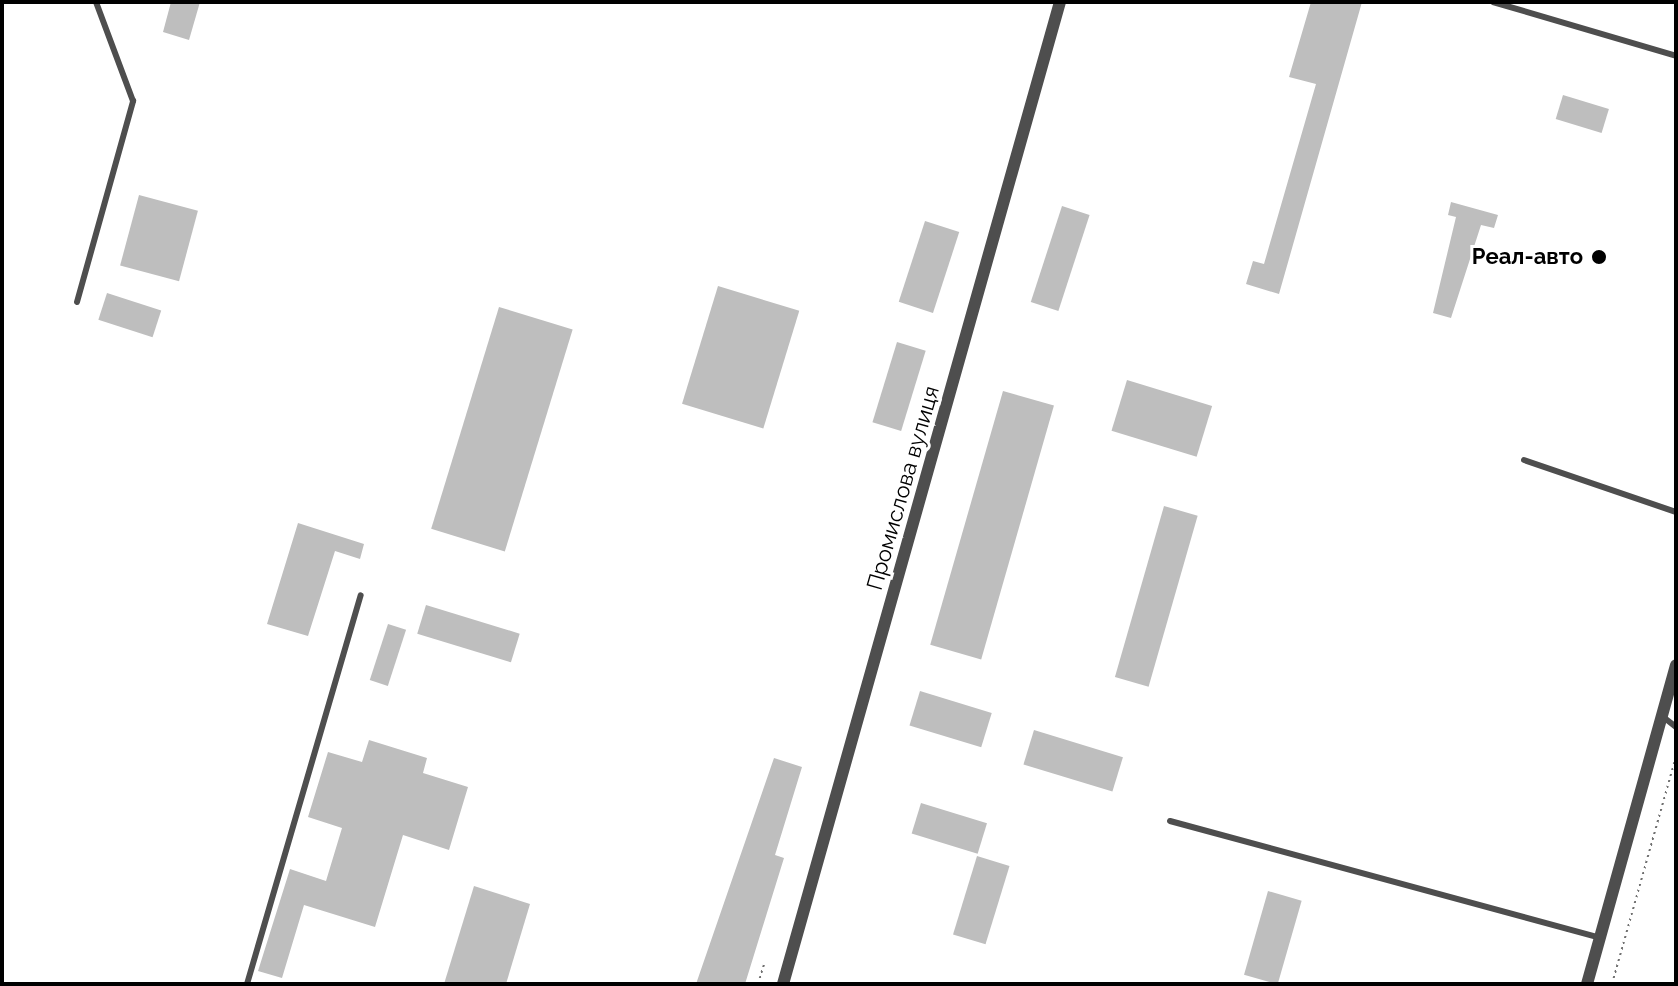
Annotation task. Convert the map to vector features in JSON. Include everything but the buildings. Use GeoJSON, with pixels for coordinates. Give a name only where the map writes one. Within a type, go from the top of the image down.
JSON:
{"type":"FeatureCollection","features":[{"type":"Feature","properties":{"kind":"street","name":"Промислова вулиця"},"geometry":{"type":"LineString","coordinates":[[783,984],[1060,2]]}},
{"type":"Feature","properties":{"kind":"street"},"geometry":{"type":"LineString","coordinates":[[1587,984],[1676,665]]}},
{"type":"Feature","properties":{"kind":"lane"},"geometry":{"type":"LineString","coordinates":[[77,302],[133,101],[96,2]]}},
{"type":"Feature","properties":{"kind":"lane"},"geometry":{"type":"LineString","coordinates":[[1493,2],[1676,56]]}},
{"type":"Feature","properties":{"kind":"lane"},"geometry":{"type":"LineString","coordinates":[[1524,460],[1676,512]]}},
{"type":"Feature","properties":{"kind":"lane"},"geometry":{"type":"LineString","coordinates":[[247,984],[361,595]]}},
{"type":"Feature","properties":{"kind":"lane"},"geometry":{"type":"LineString","coordinates":[[1662,716],[1676,727]]}},
{"type":"Feature","properties":{"kind":"lane"},"geometry":{"type":"LineString","coordinates":[[1170,821],[1600,938]]}},
{"type":"Feature","properties":{"kind":"path"},"geometry":{"type":"LineString","coordinates":[[1612,984],[1676,756]]}},
{"type":"Feature","properties":{"kind":"path"},"geometry":{"type":"LineString","coordinates":[[758,984],[764,964]]}},
{"type":"Feature","properties":{"kind":"place","name":"Реал-авто"},"geometry":{"type":"Point","coordinates":[1599,257]}}]}
